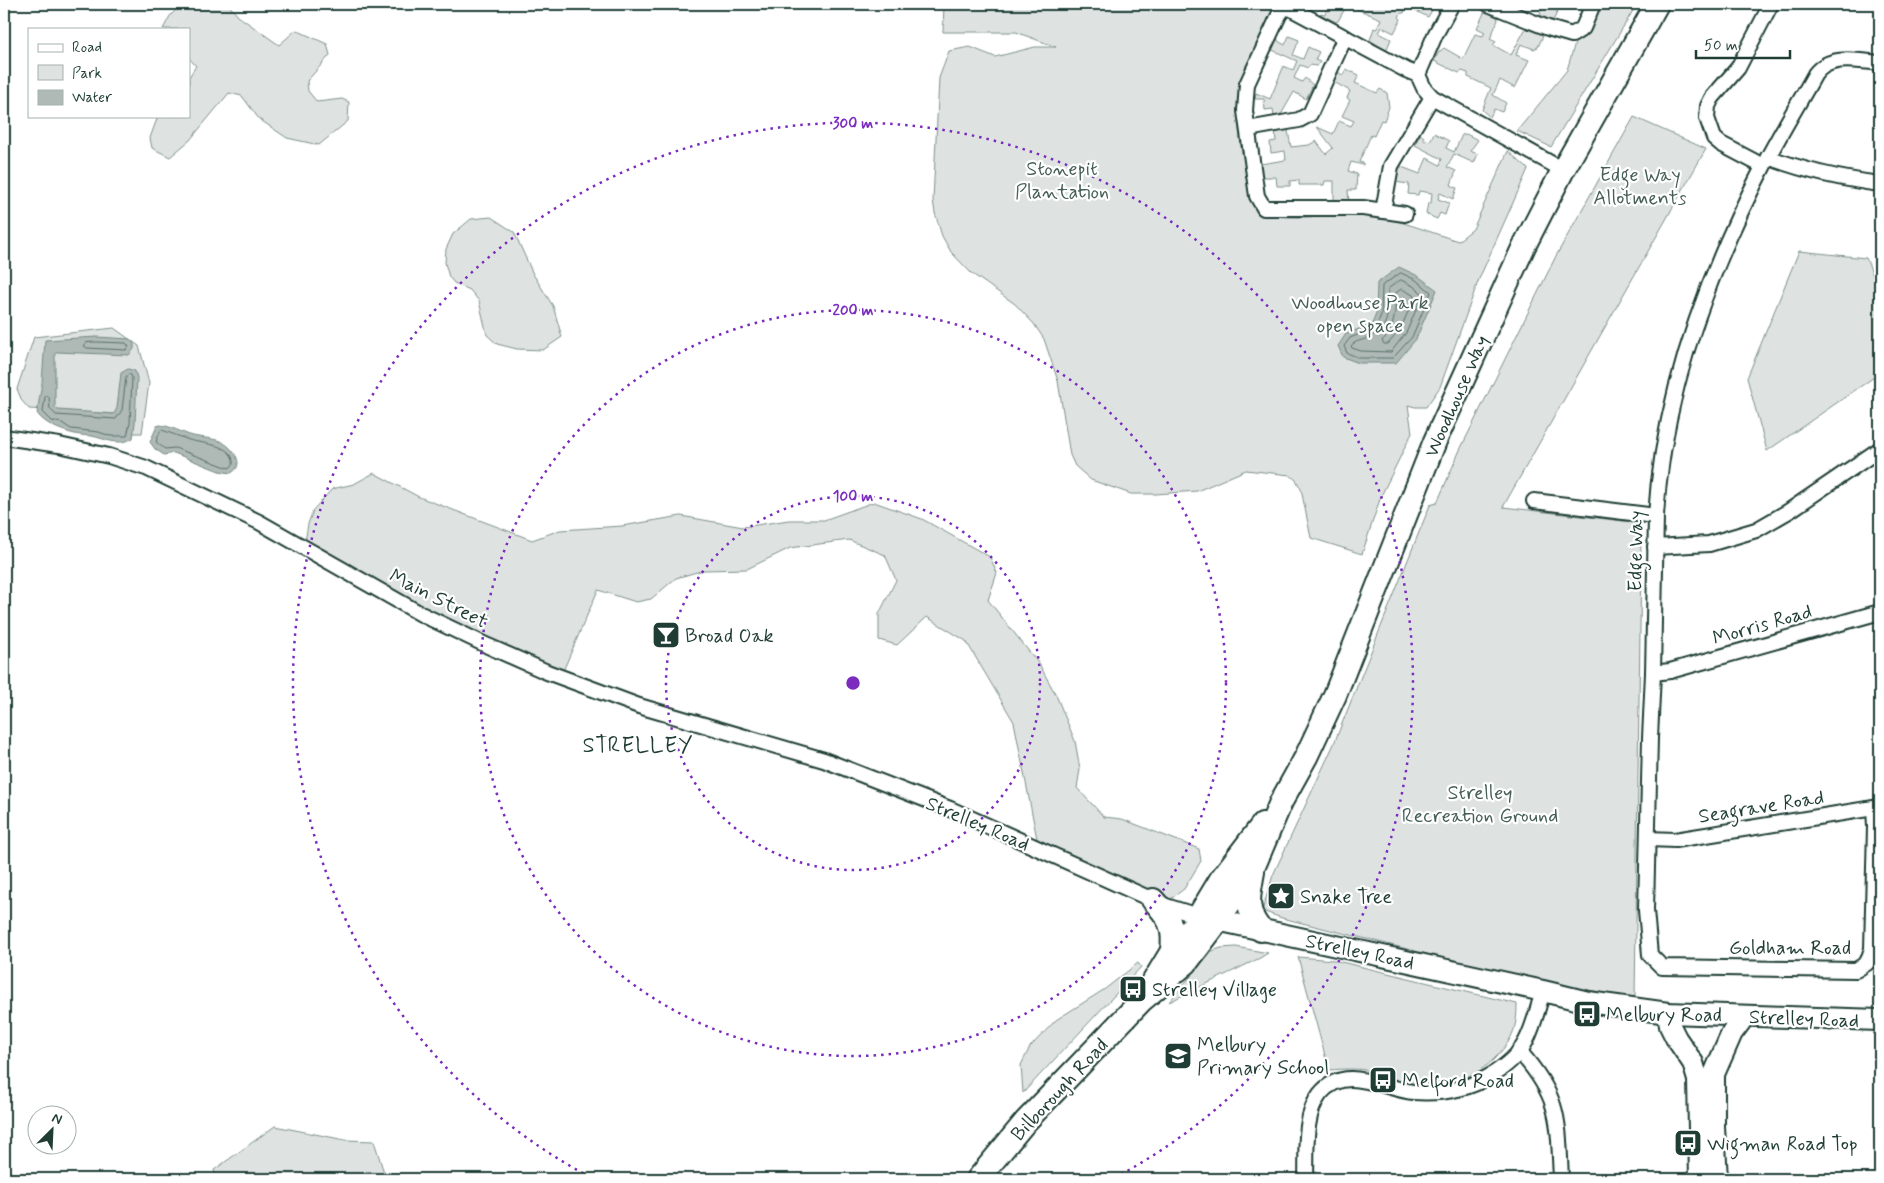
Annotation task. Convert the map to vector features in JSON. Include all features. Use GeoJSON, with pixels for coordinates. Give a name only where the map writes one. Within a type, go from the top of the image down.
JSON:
{"type":"FeatureCollection","features":[{"type":"Feature","properties":{"kind":"main road","name":"Woodhouse Way"},"geometry":{"type":"LineString","coordinates":[[1208,918],[1254,866],[1281,802],[1306,757],[1334,695],[1435,440],[1524,246],[1563,170],[1657,4]]}},
{"type":"Feature","properties":{"kind":"main road","name":"Woodhouse Way"},"geometry":{"type":"LineString","coordinates":[[1208,918],[1221,879],[1281,802]]}},
{"type":"Feature","properties":{"kind":"main road"},"geometry":{"type":"LineString","coordinates":[[1254,866],[1249,893],[1249,909],[1253,921],[1261,930]]}},
{"type":"Feature","properties":{"kind":"main road"},"geometry":{"type":"LineString","coordinates":[[1153,900],[1170,921],[1173,938],[1172,951]]}},
{"type":"Feature","properties":{"kind":"main road","name":"Strelley Road"},"geometry":{"type":"LineString","coordinates":[[1208,918],[1543,990],[1588,1002],[1668,1013],[1880,1020]]}},
{"type":"Feature","properties":{"kind":"main road","name":"Bilborough Road"},"geometry":{"type":"LineString","coordinates":[[1142,1000],[1172,951],[1192,927],[1208,918]]}},
{"type":"Feature","properties":{"kind":"main road","name":"Bilborough Road"},"geometry":{"type":"LineString","coordinates":[[978,1179],[1026,1121],[1142,1000],[1186,963],[1208,918]]}},
{"type":"Feature","properties":{"kind":"main road"},"geometry":{"type":"LineString","coordinates":[[1668,1013],[1673,1032],[1693,1062],[1698,1080],[1700,1179]]}},
{"type":"Feature","properties":{"kind":"main road"},"geometry":{"type":"LineString","coordinates":[[1717,1179],[1714,1127],[1714,1074],[1732,1033],[1744,1017]]}},
{"type":"Feature","properties":{"kind":"street"},"geometry":{"type":"LineString","coordinates":[[1418,75],[1435,35],[1452,4]]}},
{"type":"Feature","properties":{"kind":"street"},"geometry":{"type":"LineString","coordinates":[[1488,4],[1572,36],[1583,28],[1593,4]]}},
{"type":"Feature","properties":{"kind":"street"},"geometry":{"type":"LineString","coordinates":[[1771,4],[1738,68],[1712,98],[1708,106],[1707,118],[1714,138],[1721,144],[1766,162],[1880,184]]}},
{"type":"Feature","properties":{"kind":"street"},"geometry":{"type":"LineString","coordinates":[[1405,214],[1363,208],[1264,208],[1257,196],[1244,111],[1247,84],[1283,9],[1290,8],[1300,12],[1418,75],[1424,88],[1432,97],[1563,170]]}},
{"type":"Feature","properties":{"kind":"street"},"geometry":{"type":"LineString","coordinates":[[1248,129],[1299,120],[1310,114],[1345,37]]}},
{"type":"Feature","properties":{"kind":"street","name":"Edge Way"},"geometry":{"type":"LineString","coordinates":[[1650,955],[1646,910],[1656,516],[1657,491],[1672,396],[1699,310],[1735,222],[1766,162],[1821,66],[1832,61],[1880,63]]}},
{"type":"Feature","properties":{"kind":"street"},"geometry":{"type":"LineString","coordinates":[[1383,211],[1391,166],[1432,97]]}},
{"type":"Feature","properties":{"kind":"street","name":"Main Street"},"geometry":{"type":"LineString","coordinates":[[4,436],[109,456],[146,468],[259,522],[422,614],[488,646],[573,682],[639,706],[824,760],[866,776]]}},
{"type":"Feature","properties":{"kind":"street"},"geometry":{"type":"LineString","coordinates":[[1655,547],[1709,544],[1756,530],[1789,511],[1880,449]]}},
{"type":"Feature","properties":{"kind":"street"},"geometry":{"type":"LineString","coordinates":[[1534,501],[1656,516]]}},
{"type":"Feature","properties":{"kind":"street","name":"Morris Road"},"geometry":{"type":"LineString","coordinates":[[1653,673],[1670,671],[1880,612]]}},
{"type":"Feature","properties":{"kind":"street","name":"Strelley Road"},"geometry":{"type":"LineString","coordinates":[[866,776],[950,810],[1166,906],[1208,918]]}},
{"type":"Feature","properties":{"kind":"street","name":"Seagrave Road"},"geometry":{"type":"LineString","coordinates":[[1648,839],[1676,840],[1877,808]]}},
{"type":"Feature","properties":{"kind":"street","name":"Goldham Road"},"geometry":{"type":"LineString","coordinates":[[1650,955],[1662,967],[1856,970],[1868,963],[1872,949],[1877,808]]}},
{"type":"Feature","properties":{"kind":"street"},"geometry":{"type":"LineString","coordinates":[[1306,1179],[1308,1129],[1311,1116],[1320,1094],[1330,1084],[1348,1078],[1365,1080],[1414,1092],[1456,1090],[1484,1080],[1499,1070],[1519,1051],[1526,1041],[1543,990]]}},
{"type":"Feature","properties":{"kind":"street"},"geometry":{"type":"LineString","coordinates":[[1519,1051],[1534,1067],[1547,1088],[1556,1112],[1560,1135],[1561,1179]]}},
{"type":"Feature","properties":{"kind":"green space"},"geometry":{"type":"Polygon","coordinates":[[[182,4],[228,4],[238,16],[279,45],[296,30],[327,44],[330,55],[307,81],[308,91],[317,102],[342,99],[349,102],[348,121],[319,145],[287,138],[259,119],[242,96],[229,93],[190,140],[170,157],[152,148],[150,138],[157,118],[190,118],[190,75],[196,66],[190,59],[190,28],[164,28],[170,16],[182,4]]]}},
{"type":"Feature","properties":{"kind":"green space","name":"Stonepit Plantation"},"geometry":{"type":"Polygon","coordinates":[[[944,4],[1280,4],[1245,68],[1237,110],[1241,148],[1257,213],[1285,217],[1369,216],[1403,223],[1458,241],[1473,229],[1508,151],[1528,169],[1479,279],[1440,387],[1426,407],[1408,405],[1412,433],[1381,496],[1362,554],[1311,538],[1301,489],[1296,480],[1290,475],[1246,470],[1197,491],[1131,494],[1091,480],[1075,466],[1070,455],[1058,381],[1044,339],[1034,324],[1015,304],[971,273],[951,252],[942,236],[933,200],[939,78],[949,51],[970,47],[995,57],[1035,47],[1056,47],[1016,32],[943,32],[944,4]]]}},
{"type":"Feature","properties":{"kind":"green space"},"geometry":{"type":"Polygon","coordinates":[[[1329,4],[1435,5],[1428,17],[1406,6],[1404,13],[1401,13],[1399,17],[1401,19],[1394,33],[1382,27],[1379,33],[1391,39],[1386,51],[1370,40],[1374,28],[1377,29],[1381,19],[1347,5],[1336,22],[1320,14],[1325,14],[1329,4]]]}},
{"type":"Feature","properties":{"kind":"green space"},"geometry":{"type":"Polygon","coordinates":[[[1545,4],[1561,4],[1553,21],[1542,16],[1540,13],[1545,4]]]}},
{"type":"Feature","properties":{"kind":"green space"},"geometry":{"type":"Polygon","coordinates":[[[1599,4],[1637,4],[1551,147],[1517,131],[1567,70],[1575,43],[1587,36],[1599,4]]]}},
{"type":"Feature","properties":{"kind":"green space"},"geometry":{"type":"Polygon","coordinates":[[[1485,11],[1497,17],[1498,20],[1490,39],[1496,42],[1493,45],[1511,55],[1526,28],[1530,27],[1544,33],[1538,47],[1534,49],[1521,44],[1516,55],[1529,60],[1515,88],[1500,80],[1493,95],[1506,103],[1502,112],[1494,109],[1490,117],[1482,110],[1491,88],[1468,77],[1468,73],[1462,71],[1459,73],[1434,61],[1439,52],[1444,48],[1463,59],[1475,34],[1483,36],[1485,32],[1477,28],[1485,11]]]}},
{"type":"Feature","properties":{"kind":"green space"},"geometry":{"type":"Polygon","coordinates":[[[1289,36],[1299,40],[1293,55],[1303,59],[1308,47],[1319,52],[1315,60],[1320,62],[1317,66],[1310,65],[1308,68],[1300,65],[1294,78],[1302,82],[1305,78],[1313,85],[1306,99],[1294,92],[1282,113],[1274,118],[1273,109],[1265,110],[1264,99],[1255,99],[1256,93],[1270,99],[1283,66],[1293,70],[1297,61],[1270,49],[1275,38],[1285,45],[1289,36]]]}},
{"type":"Feature","properties":{"kind":"green space"},"geometry":{"type":"Polygon","coordinates":[[[1346,69],[1359,75],[1355,83],[1377,93],[1380,89],[1387,93],[1389,107],[1384,121],[1381,120],[1374,136],[1371,135],[1359,162],[1363,163],[1363,165],[1351,162],[1348,171],[1357,174],[1356,190],[1348,190],[1349,202],[1337,202],[1334,199],[1334,181],[1325,181],[1324,185],[1299,185],[1299,180],[1290,181],[1290,186],[1277,186],[1276,177],[1258,177],[1257,168],[1260,164],[1286,160],[1285,151],[1271,153],[1270,142],[1276,141],[1275,131],[1288,131],[1291,147],[1309,145],[1316,141],[1326,154],[1333,148],[1317,127],[1333,134],[1339,121],[1351,126],[1354,121],[1342,116],[1350,100],[1347,98],[1350,91],[1332,81],[1337,72],[1343,75],[1346,69]]]}},
{"type":"Feature","properties":{"kind":"green space","name":"Strelley Recreation Ground"},"geometry":{"type":"Polygon","coordinates":[[[1634,117],[1706,149],[1503,507],[1640,523],[1635,998],[1554,984],[1500,972],[1282,918],[1262,911],[1273,875],[1333,746],[1430,505],[1437,503],[1459,452],[1556,256],[1634,117]]]}},
{"type":"Feature","properties":{"kind":"green space"},"geometry":{"type":"Polygon","coordinates":[[[1434,133],[1449,141],[1446,148],[1454,152],[1462,135],[1466,134],[1478,140],[1470,151],[1478,154],[1474,163],[1454,154],[1447,167],[1456,171],[1451,185],[1457,188],[1453,199],[1440,193],[1438,199],[1449,203],[1445,215],[1440,213],[1437,219],[1426,214],[1428,203],[1431,203],[1432,193],[1419,191],[1418,195],[1408,194],[1409,184],[1394,182],[1399,166],[1420,174],[1427,158],[1440,165],[1442,159],[1415,145],[1420,134],[1424,137],[1423,139],[1430,141],[1434,133]]]}},
{"type":"Feature","properties":{"kind":"green space"},"geometry":{"type":"Polygon","coordinates":[[[491,217],[514,232],[533,274],[553,306],[562,337],[543,350],[517,349],[497,344],[487,335],[479,301],[470,290],[454,283],[449,277],[445,263],[446,249],[453,234],[471,219],[491,217]]]}},
{"type":"Feature","properties":{"kind":"green space"},"geometry":{"type":"Polygon","coordinates":[[[1799,251],[1866,258],[1880,292],[1880,373],[1767,451],[1747,378],[1799,251]]]}},
{"type":"Feature","properties":{"kind":"green space"},"geometry":{"type":"Polygon","coordinates":[[[114,328],[139,346],[149,383],[142,433],[134,433],[115,414],[29,409],[22,401],[17,389],[34,337],[114,328]]]}},
{"type":"Feature","properties":{"kind":"green space"},"geometry":{"type":"Polygon","coordinates":[[[374,473],[419,497],[532,540],[560,530],[622,526],[681,516],[743,527],[789,520],[824,520],[874,502],[922,519],[990,557],[997,573],[988,600],[1039,664],[1056,695],[1075,741],[1080,769],[1077,788],[1104,817],[1122,819],[1199,849],[1201,861],[1184,889],[1168,901],[1038,844],[1014,722],[966,641],[927,617],[897,645],[879,640],[879,614],[896,580],[885,555],[849,540],[790,548],[747,569],[704,570],[676,578],[651,599],[636,602],[598,590],[563,671],[498,644],[423,609],[305,542],[313,510],[332,489],[354,484],[374,473]]]}},
{"type":"Feature","properties":{"kind":"green space"},"geometry":{"type":"Polygon","coordinates":[[[1236,947],[1268,953],[1169,1002],[1212,951],[1236,947]]]}},
{"type":"Feature","properties":{"kind":"green space"},"geometry":{"type":"Polygon","coordinates":[[[1298,957],[1333,960],[1517,1004],[1516,1021],[1512,1034],[1505,1046],[1484,1068],[1460,1079],[1447,1082],[1420,1084],[1393,1079],[1366,1070],[1329,1070],[1298,957]]]}},
{"type":"Feature","properties":{"kind":"green space"},"geometry":{"type":"Polygon","coordinates":[[[1138,963],[1141,967],[1023,1093],[1021,1065],[1030,1047],[1056,1020],[1105,989],[1138,963]]]}},
{"type":"Feature","properties":{"kind":"green space"},"geometry":{"type":"Polygon","coordinates":[[[275,1126],[345,1140],[374,1141],[386,1179],[216,1179],[214,1170],[275,1126]]]}},
{"type":"Feature","properties":{"kind":"water"},"geometry":{"type":"Polygon","coordinates":[[[1399,267],[1418,276],[1437,290],[1416,339],[1396,363],[1359,363],[1343,357],[1338,346],[1346,334],[1372,324],[1376,314],[1377,283],[1399,267]]]}},
{"type":"Feature","properties":{"kind":"water"},"geometry":{"type":"Polygon","coordinates":[[[97,337],[130,339],[134,344],[134,349],[129,355],[57,352],[55,354],[55,407],[58,410],[114,414],[117,408],[121,373],[128,369],[135,371],[137,378],[133,438],[124,442],[114,442],[94,436],[80,435],[56,428],[37,413],[42,383],[45,340],[97,337]]]}},
{"type":"Feature","properties":{"kind":"water"},"geometry":{"type":"Polygon","coordinates":[[[160,425],[193,436],[214,439],[225,443],[236,456],[238,465],[236,470],[231,473],[219,471],[174,453],[164,455],[155,449],[150,442],[157,426],[160,425]]]}},
{"type":"Feature","properties":{"kind":"place","name":"Broad Oak"},"geometry":{"type":"Point","coordinates":[666,635]}},
{"type":"Feature","properties":{"kind":"place","name":"Snake Tree"},"geometry":{"type":"Point","coordinates":[1281,896]}},
{"type":"Feature","properties":{"kind":"place","name":"Strelley Village"},"geometry":{"type":"Point","coordinates":[1133,989]}},
{"type":"Feature","properties":{"kind":"place","name":"Melbury Road"},"geometry":{"type":"Point","coordinates":[1587,1014]}},
{"type":"Feature","properties":{"kind":"place","name":"Melbury Primary School"},"geometry":{"type":"Point","coordinates":[1178,1056]}},
{"type":"Feature","properties":{"kind":"place","name":"Melford Road"},"geometry":{"type":"Point","coordinates":[1383,1080]}},
{"type":"Feature","properties":{"kind":"place","name":"Wigman Road Top"},"geometry":{"type":"Point","coordinates":[1688,1143]}},
{"type":"Feature","properties":{"kind":"district","name":"STRELLEY"},"geometry":{"type":"Point","coordinates":[638,744]}},
{"type":"Feature","properties":{"kind":"park label","name":"Edge Way Allotments"},"geometry":{"type":"Point","coordinates":[1640,186]}},
{"type":"Feature","properties":{"kind":"park label","name":"Woodhouse Park open space"},"geometry":{"type":"Point","coordinates":[1360,314]}}]}
